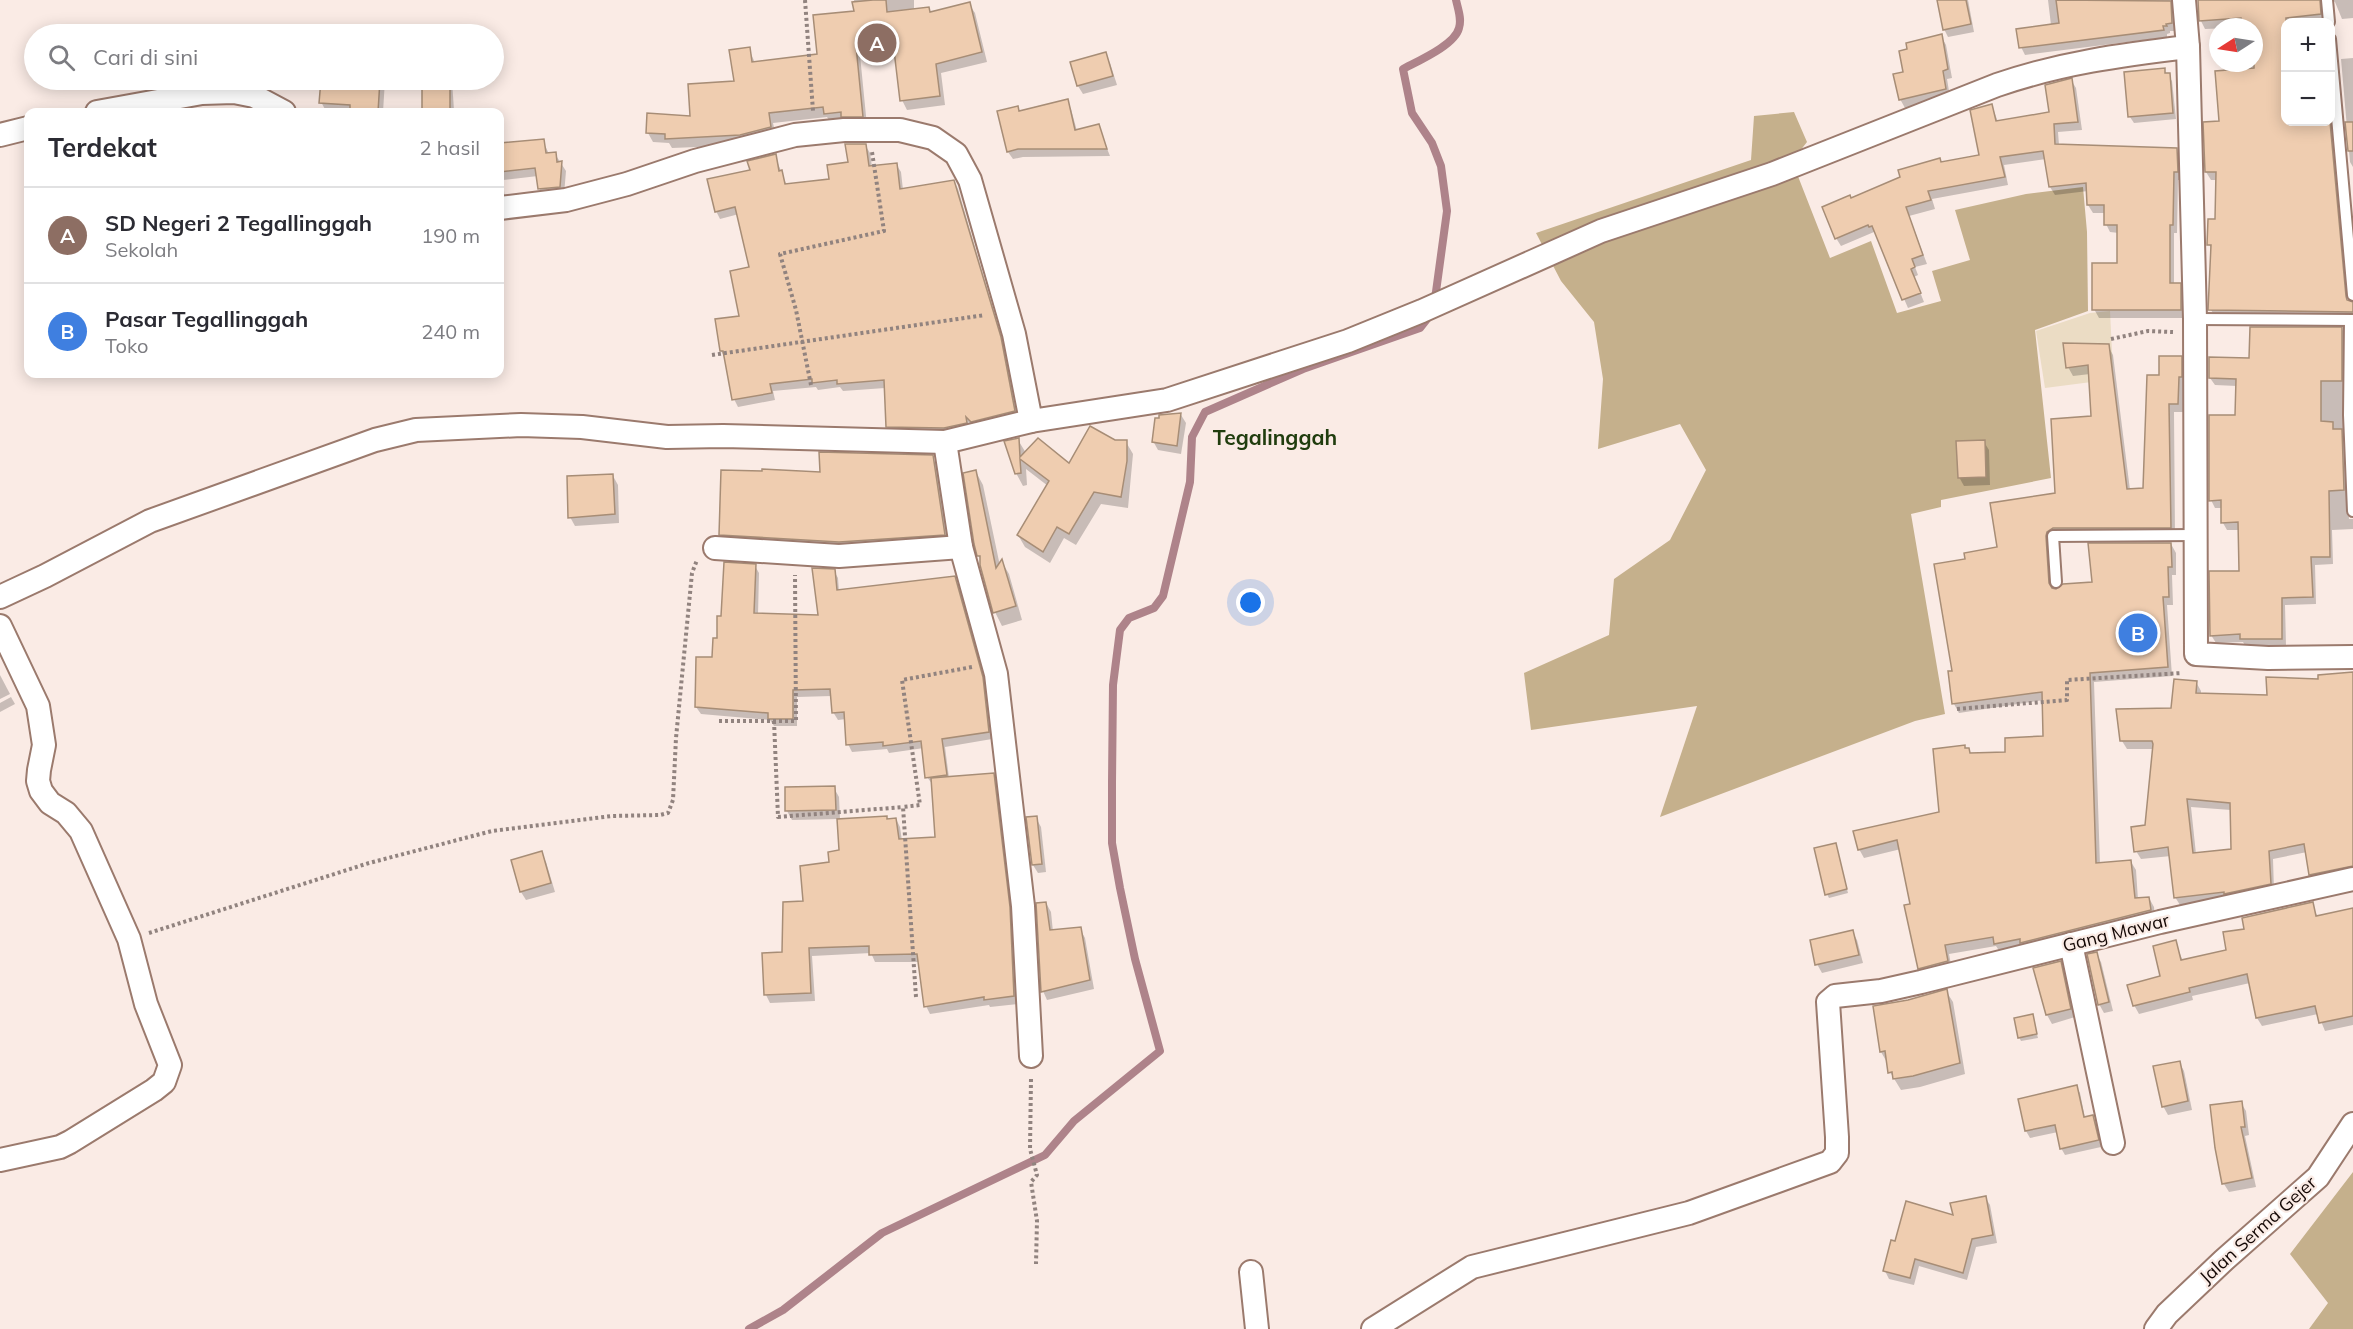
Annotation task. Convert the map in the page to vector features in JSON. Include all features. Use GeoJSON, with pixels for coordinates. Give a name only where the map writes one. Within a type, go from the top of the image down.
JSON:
{"type":"FeatureCollection","features":[{"type":"Feature","properties":{"kind":"street"},"geometry":{"type":"LineString","coordinates":[[2184,0],[2188,47],[2195,325],[2196,654],[2268,658],[2353,657]]}},
{"type":"Feature","properties":{"kind":"street"},"geometry":{"type":"LineString","coordinates":[[0,597],[160,517],[354,447],[416,430],[521,425],[582,427],[667,437],[723,436],[945,442],[1031,421],[1167,400],[1348,341],[1422,311],[1601,231],[1772,174],[2034,72],[2074,63],[2188,47]]}},
{"type":"Feature","properties":{"kind":"street"},"geometry":{"type":"LineString","coordinates":[[119,108],[202,93],[234,92],[254,96],[276,108]]}},
{"type":"Feature","properties":{"kind":"street"},"geometry":{"type":"LineString","coordinates":[[0,135],[24,129]]}},
{"type":"Feature","properties":{"kind":"street"},"geometry":{"type":"LineString","coordinates":[[504,208],[566,201],[743,147],[795,135],[900,130],[933,138],[956,154],[970,180],[1008,312],[1031,421]]}},
{"type":"Feature","properties":{"kind":"street"},"geometry":{"type":"LineString","coordinates":[[945,442],[961,547],[996,674],[1023,906],[1031,1056]]}},
{"type":"Feature","properties":{"kind":"street"},"geometry":{"type":"LineString","coordinates":[[715,548],[839,556],[961,547]]}},
{"type":"Feature","properties":{"kind":"street"},"geometry":{"type":"LineString","coordinates":[[0,626],[38,706],[44,745],[38,781],[41,791],[50,803],[66,813],[81,831],[129,939],[146,1004],[170,1061],[170,1070],[164,1082],[60,1147],[0,1160]]}},
{"type":"Feature","properties":{"kind":"street","name":"Gang Mawar"},"geometry":{"type":"LineString","coordinates":[[1374,1329],[1472,1267],[1689,1213],[1830,1162],[1836,1153],[1837,1137],[1828,1002],[1835,996],[1881,991],[2160,922],[2353,879]]}},
{"type":"Feature","properties":{"kind":"street"},"geometry":{"type":"LineString","coordinates":[[2071,944],[2113,1143]]}},
{"type":"Feature","properties":{"kind":"street","name":"Jalan Serma Gejer"},"geometry":{"type":"LineString","coordinates":[[2156,1329],[2167,1314],[2224,1260],[2318,1177],[2353,1124]]}},
{"type":"Feature","properties":{"kind":"street"},"geometry":{"type":"LineString","coordinates":[[1251,1272],[1257,1329]]}},
{"type":"Feature","properties":{"kind":"lane"},"geometry":{"type":"LineString","coordinates":[[2327,0],[2329,18]]}},
{"type":"Feature","properties":{"kind":"lane"},"geometry":{"type":"LineString","coordinates":[[2334,72],[2353,295]]}},
{"type":"Feature","properties":{"kind":"lane"},"geometry":{"type":"LineString","coordinates":[[2195,325],[2351,320],[2349,415],[2353,511]]}},
{"type":"Feature","properties":{"kind":"lane"},"geometry":{"type":"LineString","coordinates":[[2056,582],[2052,536],[2195,535]]}},
{"type":"Feature","properties":{"kind":"path"},"geometry":{"type":"LineString","coordinates":[[805,0],[815,133]]}},
{"type":"Feature","properties":{"kind":"path"},"geometry":{"type":"LineString","coordinates":[[811,385],[803,341],[780,254],[884,231],[869,130]]}},
{"type":"Feature","properties":{"kind":"path"},"geometry":{"type":"LineString","coordinates":[[712,355],[1008,312]]}},
{"type":"Feature","properties":{"kind":"path"},"geometry":{"type":"LineString","coordinates":[[2111,339],[2148,331],[2195,325]]}},
{"type":"Feature","properties":{"kind":"path"},"geometry":{"type":"LineString","coordinates":[[129,939],[369,863],[492,831],[612,816],[668,813],[673,800],[676,738],[692,573],[701,554],[706,549],[715,548]]}},
{"type":"Feature","properties":{"kind":"path"},"geometry":{"type":"LineString","coordinates":[[719,721],[796,721],[795,553]]}},
{"type":"Feature","properties":{"kind":"path"},"geometry":{"type":"LineString","coordinates":[[1957,709],[2067,700],[2067,680],[2183,673],[2187,661],[2196,654]]}},
{"type":"Feature","properties":{"kind":"path"},"geometry":{"type":"LineString","coordinates":[[774,721],[778,817],[920,805],[902,680],[993,663]]}},
{"type":"Feature","properties":{"kind":"path"},"geometry":{"type":"LineString","coordinates":[[903,807],[916,997]]}},
{"type":"Feature","properties":{"kind":"path"},"geometry":{"type":"LineString","coordinates":[[1031,1056],[1030,1149],[1037,1175],[1032,1182],[1037,1221],[1036,1264]]}},
{"type":"Feature","properties":{"kind":"shaded area"},"geometry":{"type":"Polygon","coordinates":[[[1794,112],[1807,142],[1792,161],[1830,258],[1871,241],[1897,313],[1941,301],[1932,271],[1970,260],[1955,210],[2026,194],[2083,187],[2087,232],[2088,311],[2035,330],[2051,478],[1941,500],[1941,507],[1911,514],[1945,714],[1915,721],[1660,817],[1697,706],[1531,730],[1524,673],[1609,635],[1614,579],[1670,540],[1706,470],[1680,424],[1598,449],[1603,379],[1594,322],[1561,281],[1536,233],[1751,160],[1754,116],[1794,112]]]}},
{"type":"Feature","properties":{"kind":"shaded area"},"geometry":{"type":"Polygon","coordinates":[[[2110,311],[2113,372],[2107,380],[2045,388],[2036,331],[2090,313],[2110,311]]]}},
{"type":"Feature","properties":{"kind":"shaded area"},"geometry":{"type":"Polygon","coordinates":[[[2353,1172],[2353,1329],[2309,1329],[2328,1303],[2290,1254],[2353,1172]]]}},
{"type":"Feature","properties":{"kind":"building"},"geometry":{"type":"Polygon","coordinates":[[[886,0],[887,12],[929,7],[930,12],[970,2],[982,52],[936,64],[940,96],[900,101],[893,42],[856,46],[863,117],[841,117],[841,112],[824,114],[823,107],[769,113],[771,127],[740,135],[665,139],[665,134],[646,133],[647,113],[690,116],[688,84],[734,81],[729,50],[750,47],[752,62],[817,54],[813,15],[854,11],[852,2],[886,0]]]}},
{"type":"Feature","properties":{"kind":"building"},"geometry":{"type":"Polygon","coordinates":[[[1937,0],[1966,0],[1971,24],[1943,30],[1937,0]]]}},
{"type":"Feature","properties":{"kind":"building"},"geometry":{"type":"Polygon","coordinates":[[[2056,0],[2171,1],[2172,23],[2163,26],[2164,30],[2019,48],[2016,29],[2059,23],[2056,0]]]}},
{"type":"Feature","properties":{"kind":"building"},"geometry":{"type":"Polygon","coordinates":[[[2198,0],[2320,0],[2321,14],[2281,18],[2281,126],[2330,126],[2346,296],[2347,300],[2353,302],[2353,312],[2208,310],[2211,245],[2207,245],[2208,219],[2215,219],[2216,172],[2205,172],[2203,122],[2219,121],[2215,72],[2263,72],[2263,18],[2209,18],[2209,20],[2199,21],[2198,0]]]}},
{"type":"Feature","properties":{"kind":"building"},"geometry":{"type":"Polygon","coordinates":[[[1942,34],[1948,69],[1943,71],[1946,89],[1899,100],[1893,74],[1903,72],[1899,51],[1907,49],[1906,43],[1942,34]]]}},
{"type":"Feature","properties":{"kind":"building"},"geometry":{"type":"Polygon","coordinates":[[[1106,52],[1113,76],[1077,86],[1070,62],[1106,52]]]}},
{"type":"Feature","properties":{"kind":"building"},"geometry":{"type":"Polygon","coordinates":[[[2165,68],[2165,73],[2170,73],[2173,113],[2128,117],[2124,72],[2165,68]]]}},
{"type":"Feature","properties":{"kind":"building"},"geometry":{"type":"Polygon","coordinates":[[[2072,78],[2078,122],[2054,124],[2055,144],[2177,148],[2178,172],[2174,172],[2173,225],[2170,225],[2170,283],[2181,283],[2181,310],[2092,310],[2092,263],[2117,263],[2117,225],[2104,225],[2104,205],[2087,205],[2086,183],[2049,187],[2043,151],[2000,157],[2005,177],[1928,191],[1931,200],[1906,207],[1923,255],[1912,259],[1915,267],[1911,269],[1921,293],[1902,300],[1872,226],[1868,225],[1835,239],[1822,207],[1850,195],[1851,198],[1900,177],[1898,170],[1940,158],[1941,162],[1979,155],[1970,110],[1992,104],[1996,121],[2049,112],[2045,85],[2072,78]]]}},
{"type":"Feature","properties":{"kind":"building"},"geometry":{"type":"Polygon","coordinates":[[[320,90],[379,90],[378,108],[350,108],[350,105],[319,103],[320,90]]]}},
{"type":"Feature","properties":{"kind":"building"},"geometry":{"type":"Polygon","coordinates":[[[422,90],[450,90],[450,108],[422,108],[422,90]]]}},
{"type":"Feature","properties":{"kind":"building"},"geometry":{"type":"Polygon","coordinates":[[[1068,99],[1075,130],[1099,124],[1107,149],[1018,149],[1007,152],[997,111],[1018,106],[1019,111],[1068,99]]]}},
{"type":"Feature","properties":{"kind":"building"},"geometry":{"type":"Polygon","coordinates":[[[2345,122],[2353,122],[2353,151],[2348,151],[2345,122]]]}},
{"type":"Feature","properties":{"kind":"building"},"geometry":{"type":"Polygon","coordinates":[[[544,139],[546,153],[556,152],[557,162],[562,161],[560,187],[538,189],[535,168],[504,172],[504,143],[544,139]]]}},
{"type":"Feature","properties":{"kind":"building"},"geometry":{"type":"Polygon","coordinates":[[[845,144],[866,144],[869,166],[897,163],[900,189],[954,180],[1001,337],[1015,411],[971,422],[966,417],[967,423],[944,428],[886,427],[884,380],[837,384],[837,380],[812,383],[812,379],[770,384],[772,393],[732,400],[715,319],[739,316],[730,271],[749,267],[735,207],[715,212],[707,179],[750,170],[747,161],[776,154],[779,171],[782,170],[785,184],[829,179],[827,165],[848,162],[845,144]]]}},
{"type":"Feature","properties":{"kind":"building"},"geometry":{"type":"Polygon","coordinates":[[[2250,327],[2342,327],[2342,381],[2321,381],[2321,421],[2333,422],[2333,429],[2342,429],[2344,490],[2329,491],[2330,557],[2311,557],[2313,597],[2282,598],[2282,639],[2240,639],[2240,634],[2210,636],[2209,571],[2239,571],[2238,522],[2221,523],[2221,500],[2209,501],[2209,415],[2235,415],[2236,379],[2209,378],[2209,357],[2249,358],[2250,327]]]}},
{"type":"Feature","properties":{"kind":"building"},"geometry":{"type":"Polygon","coordinates":[[[2063,343],[2109,344],[2127,489],[2143,488],[2147,375],[2159,375],[2159,356],[2182,356],[2178,404],[2169,404],[2171,528],[2053,528],[2047,532],[2046,536],[2049,583],[2052,588],[2056,589],[2063,584],[2092,582],[2088,543],[2171,543],[2172,567],[2168,567],[2169,597],[2163,597],[2168,667],[2090,673],[2096,863],[2131,860],[2135,898],[2149,897],[2151,910],[2020,943],[2020,939],[1994,944],[1993,937],[1945,945],[1948,961],[1918,969],[1904,905],[1910,904],[1897,840],[1858,850],[1853,831],[1939,812],[1933,749],[1965,745],[1965,748],[1969,748],[1970,753],[2005,752],[2005,738],[2043,736],[2042,692],[1952,704],[1948,671],[1952,671],[1934,564],[1965,559],[1964,553],[1997,547],[1990,503],[2055,493],[2051,419],[2091,416],[2088,365],[2066,368],[2063,343]]]}},
{"type":"Feature","properties":{"kind":"building"},"geometry":{"type":"Polygon","coordinates":[[[1181,413],[1177,446],[1152,442],[1155,418],[1159,418],[1159,415],[1181,413]]]}},
{"type":"Feature","properties":{"kind":"building"},"geometry":{"type":"Polygon","coordinates":[[[1090,426],[1115,440],[1127,440],[1127,461],[1121,497],[1094,492],[1069,534],[1057,527],[1043,552],[1017,535],[1049,481],[1020,459],[1021,473],[1015,474],[1004,441],[1019,438],[1020,457],[1038,438],[1069,463],[1090,426]]]}},
{"type":"Feature","properties":{"kind":"building"},"geometry":{"type":"Polygon","coordinates":[[[1985,440],[1986,477],[1958,478],[1956,441],[1985,440]]]}},
{"type":"Feature","properties":{"kind":"building"},"geometry":{"type":"Polygon","coordinates":[[[819,452],[933,455],[945,535],[839,542],[719,535],[721,470],[762,471],[762,469],[820,472],[819,452]]]}},
{"type":"Feature","properties":{"kind":"building"},"geometry":{"type":"Polygon","coordinates":[[[976,470],[996,568],[1002,559],[1016,606],[993,613],[980,565],[980,556],[977,556],[974,544],[963,473],[976,470]]]}},
{"type":"Feature","properties":{"kind":"building"},"geometry":{"type":"Polygon","coordinates":[[[613,474],[615,514],[568,518],[567,476],[613,474]]]}},
{"type":"Feature","properties":{"kind":"building"},"geometry":{"type":"Polygon","coordinates":[[[724,562],[756,564],[754,613],[818,615],[812,568],[835,569],[837,590],[955,576],[983,677],[989,732],[942,739],[947,775],[925,778],[921,741],[883,746],[883,742],[846,745],[844,712],[832,713],[830,689],[793,690],[793,719],[768,719],[768,713],[695,707],[696,657],[712,657],[713,638],[717,638],[717,616],[721,616],[724,562]]]}},
{"type":"Feature","properties":{"kind":"building"},"geometry":{"type":"Polygon","coordinates":[[[2353,672],[2353,866],[2309,875],[2304,844],[2269,851],[2271,884],[2224,894],[2224,892],[2174,898],[2168,847],[2134,852],[2131,827],[2145,825],[2153,744],[2152,741],[2120,741],[2116,709],[2171,708],[2174,679],[2197,681],[2196,693],[2267,695],[2266,677],[2318,679],[2318,675],[2353,672]],[[2187,799],[2193,853],[2231,849],[2230,803],[2187,799]]]}},
{"type":"Feature","properties":{"kind":"building"},"geometry":{"type":"Polygon","coordinates":[[[994,773],[1010,907],[1014,996],[984,1000],[984,997],[924,1007],[917,954],[869,955],[869,946],[809,948],[811,993],[764,995],[762,953],[782,952],[783,902],[803,901],[800,866],[829,862],[828,852],[839,850],[837,819],[887,816],[887,819],[896,818],[899,839],[935,837],[931,778],[994,773]]]}},
{"type":"Feature","properties":{"kind":"building"},"geometry":{"type":"Polygon","coordinates":[[[835,786],[836,810],[785,811],[785,787],[835,786]]]}},
{"type":"Feature","properties":{"kind":"building"},"geometry":{"type":"Polygon","coordinates":[[[1037,816],[1042,864],[1032,865],[1026,817],[1037,816]]]}},
{"type":"Feature","properties":{"kind":"building"},"geometry":{"type":"Polygon","coordinates":[[[1836,843],[1847,889],[1825,895],[1814,848],[1836,843]]]}},
{"type":"Feature","properties":{"kind":"building"},"geometry":{"type":"Polygon","coordinates":[[[542,851],[551,883],[520,892],[511,860],[542,851]]]}},
{"type":"Feature","properties":{"kind":"building"},"geometry":{"type":"Polygon","coordinates":[[[1046,902],[1050,930],[1081,927],[1090,980],[1041,992],[1036,903],[1046,902]]]}},
{"type":"Feature","properties":{"kind":"building"},"geometry":{"type":"Polygon","coordinates":[[[2313,902],[2316,916],[2353,908],[2353,1016],[2319,1023],[2315,1006],[2256,1018],[2247,974],[2189,988],[2190,992],[2133,1006],[2127,985],[2160,976],[2153,946],[2176,940],[2181,960],[2226,950],[2223,932],[2244,929],[2242,918],[2313,902]]]}},
{"type":"Feature","properties":{"kind":"building"},"geometry":{"type":"Polygon","coordinates":[[[1853,930],[1859,955],[1815,965],[1810,940],[1853,930]]]}},
{"type":"Feature","properties":{"kind":"building"},"geometry":{"type":"Polygon","coordinates":[[[2097,952],[2109,1002],[2098,1005],[2087,954],[2097,952]]]}},
{"type":"Feature","properties":{"kind":"building"},"geometry":{"type":"Polygon","coordinates":[[[2061,961],[2071,1009],[2046,1015],[2033,968],[2061,961]]]}},
{"type":"Feature","properties":{"kind":"building"},"geometry":{"type":"Polygon","coordinates":[[[1947,989],[1960,1063],[1893,1079],[1892,1072],[1888,1073],[1885,1051],[1880,1052],[1873,1006],[1908,1000],[1947,989]]]}},
{"type":"Feature","properties":{"kind":"building"},"geometry":{"type":"Polygon","coordinates":[[[2033,1014],[2037,1034],[2018,1038],[2014,1018],[2033,1014]]]}},
{"type":"Feature","properties":{"kind":"building"},"geometry":{"type":"Polygon","coordinates":[[[2180,1061],[2188,1101],[2162,1107],[2153,1066],[2180,1061]]]}},
{"type":"Feature","properties":{"kind":"building"},"geometry":{"type":"Polygon","coordinates":[[[2077,1085],[2084,1117],[2093,1115],[2099,1140],[2060,1149],[2055,1125],[2025,1131],[2018,1099],[2077,1085]]]}},
{"type":"Feature","properties":{"kind":"building"},"geometry":{"type":"Polygon","coordinates":[[[2242,1101],[2245,1127],[2241,1127],[2252,1178],[2222,1184],[2210,1105],[2242,1101]]]}},
{"type":"Feature","properties":{"kind":"building"},"geometry":{"type":"Polygon","coordinates":[[[1986,1196],[1993,1235],[1972,1239],[1963,1273],[1915,1259],[1910,1278],[1883,1271],[1891,1240],[1895,1241],[1906,1201],[1953,1215],[1950,1203],[1986,1196]]]}},
{"type":"Feature","properties":{"kind":"waterway"},"geometry":{"type":"LineString","coordinates":[[1435,299],[1447,211],[1441,166],[1432,143],[1412,113],[1403,69],[1435,52],[1456,34],[1460,21],[1456,0]]}},
{"type":"Feature","properties":{"kind":"waterway"},"geometry":{"type":"LineString","coordinates":[[749,1329],[783,1310],[882,1233],[1045,1155],[1074,1121],[1160,1051],[1135,959],[1112,843],[1113,685],[1120,630],[1129,618],[1154,608],[1163,596],[1190,482],[1192,437],[1205,412],[1303,369],[1420,328],[1431,314]]}},
{"type":"Feature","properties":{"kind":"place","name":"SD Negeri 2 Tegallinggah"},"geometry":{"type":"Point","coordinates":[877,43]}},
{"type":"Feature","properties":{"kind":"place","name":"Pasar Tegallinggah"},"geometry":{"type":"Point","coordinates":[2138,633]}},
{"type":"Feature","properties":{"kind":"district","name":"Tegalinggah"},"geometry":{"type":"Point","coordinates":[1275,438]}}]}
